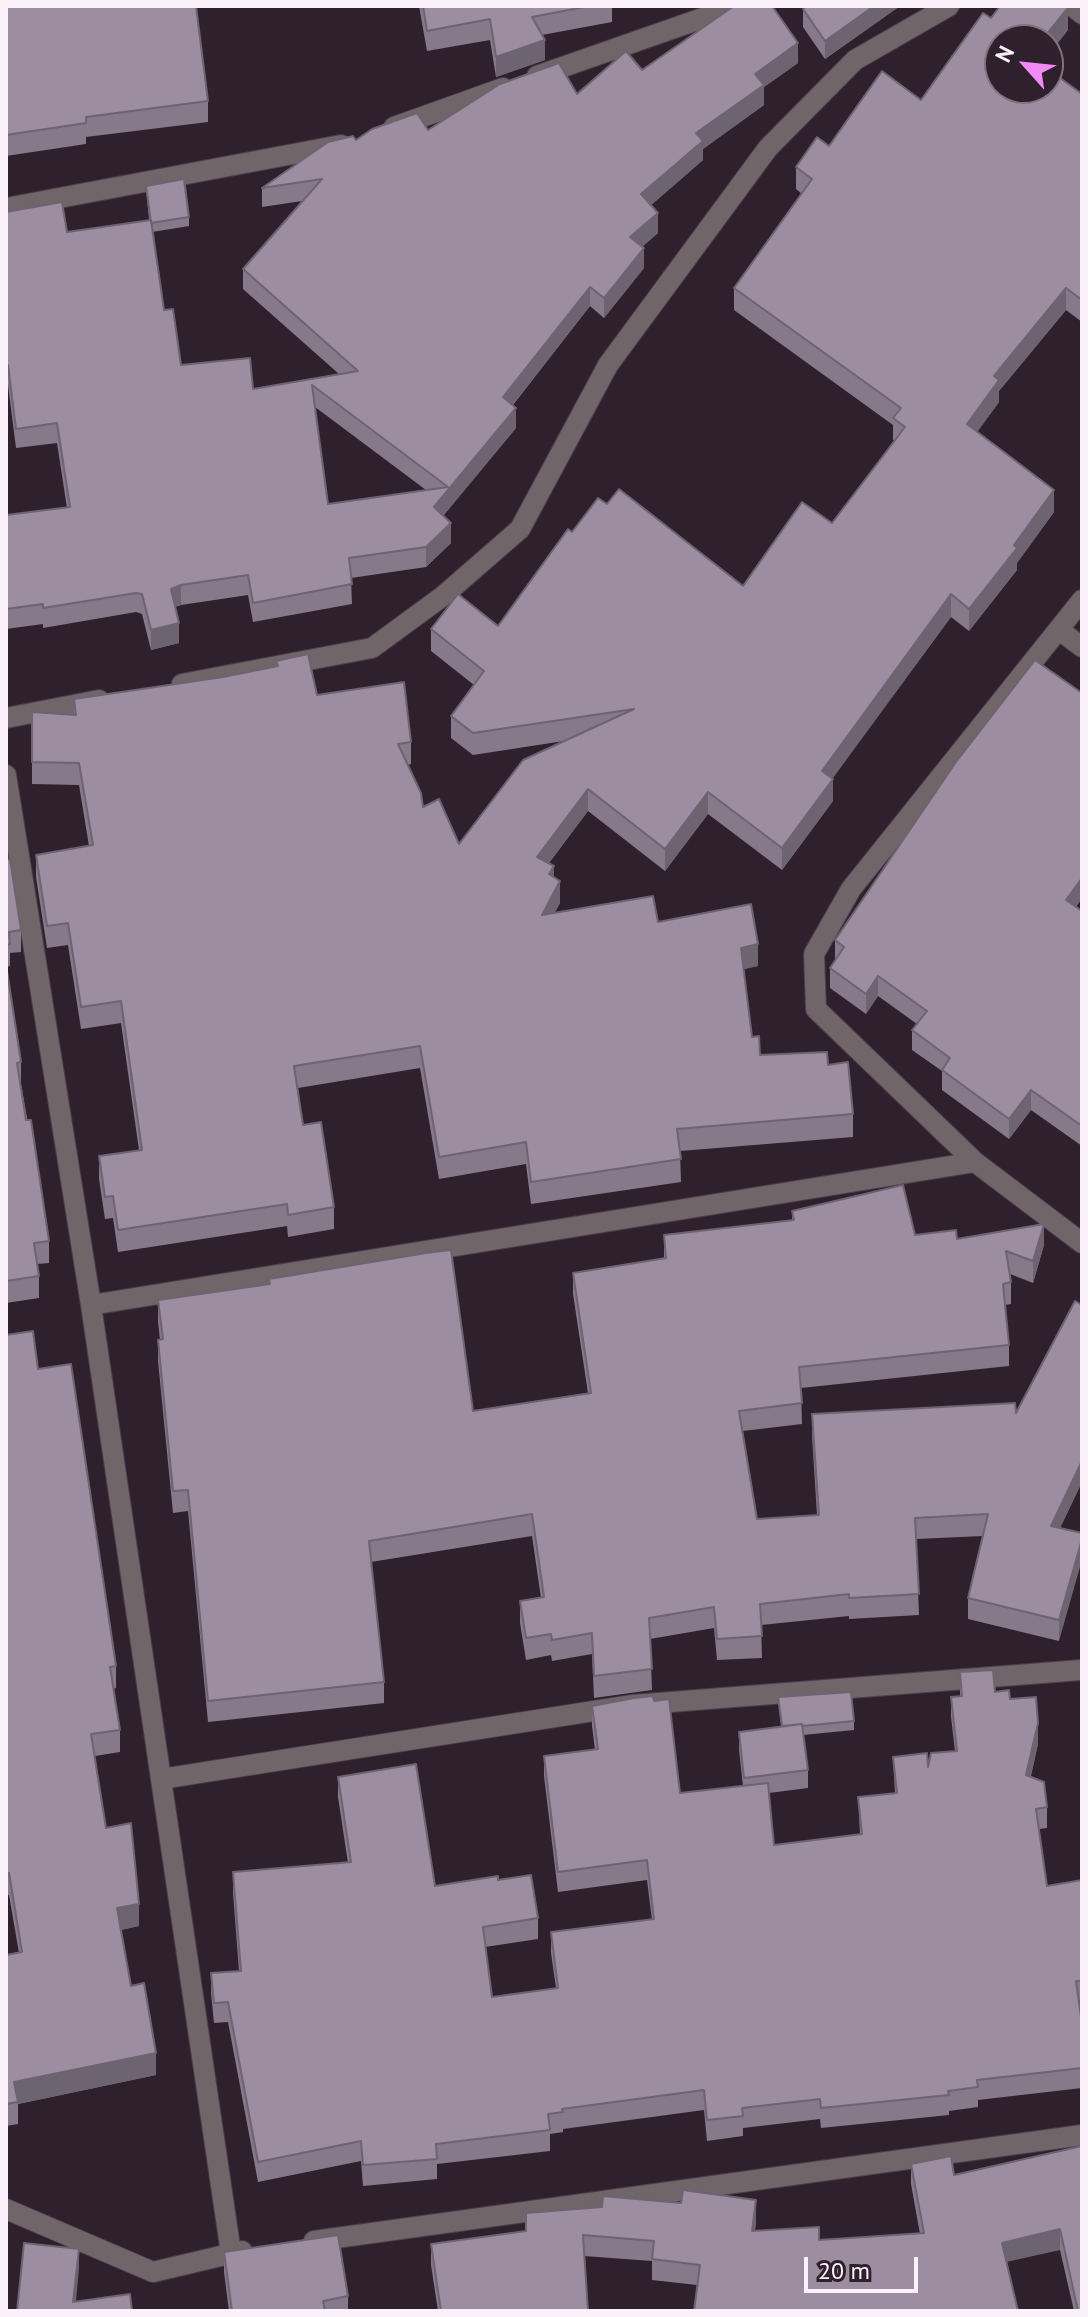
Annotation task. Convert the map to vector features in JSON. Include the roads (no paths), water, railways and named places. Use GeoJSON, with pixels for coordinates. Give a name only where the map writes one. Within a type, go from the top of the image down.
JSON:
{"type":"FeatureCollection","features":[{"type":"Feature","properties":{"kind":"street"},"geometry":{"type":"LineString","coordinates":[[6,208],[338,147],[737,6]]}},
{"type":"Feature","properties":{"kind":"street"},"geometry":{"type":"LineString","coordinates":[[159,689],[372,648],[443,596],[509,539],[520,529],[608,365],[768,148],[855,60],[949,6]]}},
{"type":"Feature","properties":{"kind":"street"},"geometry":{"type":"LineString","coordinates":[[1072,6],[1082,14]]}},
{"type":"Feature","properties":{"kind":"street"},"geometry":{"type":"LineString","coordinates":[[1082,600],[851,889],[814,954],[816,1009],[975,1162],[1082,1243]]}},
{"type":"Feature","properties":{"kind":"street"},"geometry":{"type":"LineString","coordinates":[[1059,630],[1082,647]]}},
{"type":"Feature","properties":{"kind":"street"},"geometry":{"type":"LineString","coordinates":[[6,718],[113,697]]}},
{"type":"Feature","properties":{"kind":"street"},"geometry":{"type":"LineString","coordinates":[[6,775],[91,1305],[231,2253]]}},
{"type":"Feature","properties":{"kind":"street"},"geometry":{"type":"LineString","coordinates":[[91,1305],[975,1162]]}},
{"type":"Feature","properties":{"kind":"street"},"geometry":{"type":"LineString","coordinates":[[161,1779],[632,1705],[1082,1669],[1082,1678]]}},
{"type":"Feature","properties":{"kind":"street"},"geometry":{"type":"LineString","coordinates":[[294,2244],[1082,2135]]}},
{"type":"Feature","properties":{"kind":"street"},"geometry":{"type":"LineString","coordinates":[[6,2209],[153,2272],[262,2248]]}}]}
